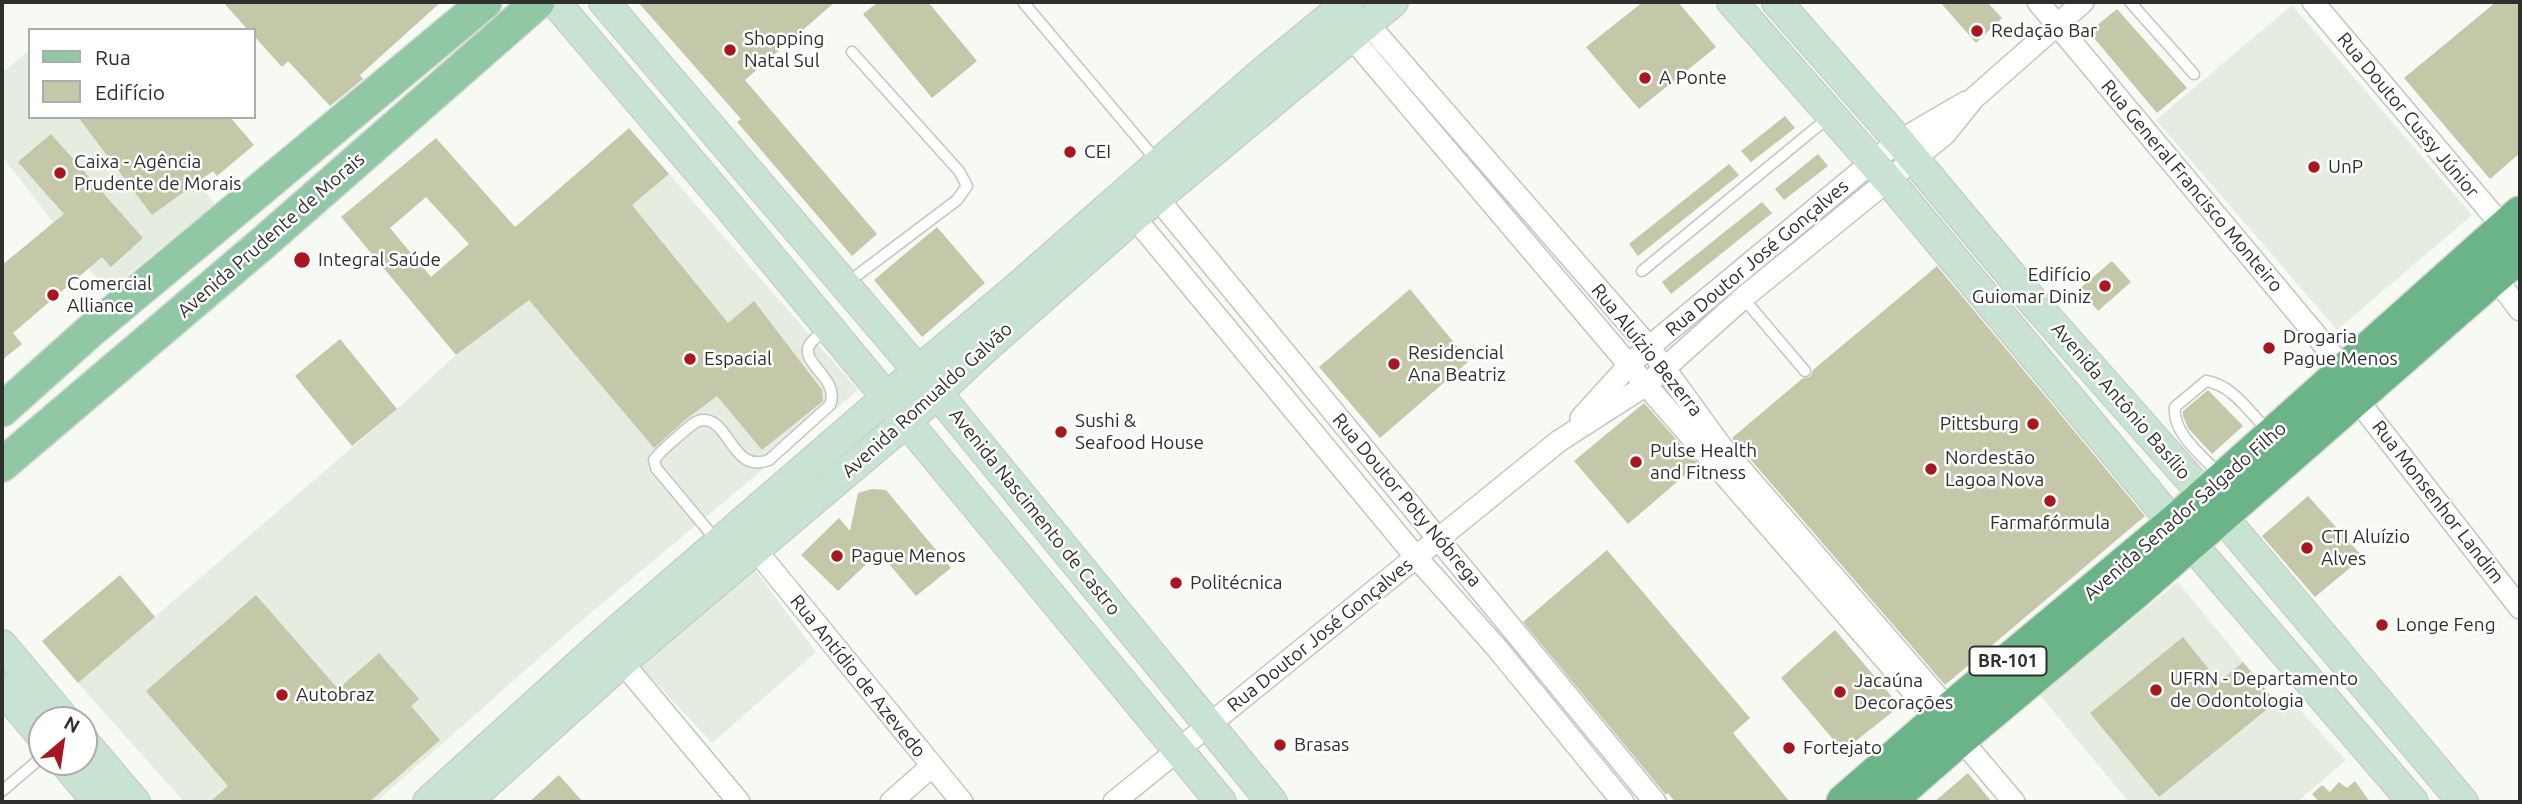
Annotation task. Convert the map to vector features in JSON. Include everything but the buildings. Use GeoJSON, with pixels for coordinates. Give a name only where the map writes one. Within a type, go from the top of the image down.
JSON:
{"type":"FeatureCollection","features":[{"type":"Feature","properties":{"kind":"highway","name":"Avenida Senador Salgado Filho"},"geometry":{"type":"LineString","coordinates":[[2216,496],[2351,384],[2494,276],[2515,232]]}},
{"type":"Feature","properties":{"kind":"highway","name":"Avenida Senador Salgado Filho"},"geometry":{"type":"LineString","coordinates":[[1844,802],[1949,723],[2182,532],[2272,436],[2351,384],[2515,232]]}},
{"type":"Feature","properties":{"kind":"highway","name":"Avenida Senador Salgado Filho"},"geometry":{"type":"LineString","coordinates":[[1887,802],[1949,723]]}},
{"type":"Feature","properties":{"kind":"main road","name":"Avenida Prudente de Morais"},"geometry":{"type":"LineString","coordinates":[[2,410],[98,325],[485,2]]}},
{"type":"Feature","properties":{"kind":"main road","name":"Avenida Prudente de Morais"},"geometry":{"type":"LineString","coordinates":[[2,465],[273,234],[538,2]]}},
{"type":"Feature","properties":{"kind":"main road"},"geometry":{"type":"LineString","coordinates":[[555,2],[725,202],[1221,802]]}},
{"type":"Feature","properties":{"kind":"main road","name":"Avenida Nascimento de Castro"},"geometry":{"type":"LineString","coordinates":[[604,2],[918,370],[1272,802]]}},
{"type":"Feature","properties":{"kind":"main road","name":"Avenida Romualdo Galvão"},"geometry":{"type":"LineString","coordinates":[[429,802],[604,642],[1012,292],[1263,72],[1348,2]]}},
{"type":"Feature","properties":{"kind":"main road","name":"Avenida Romualdo Galvão"},"geometry":{"type":"LineString","coordinates":[[466,802],[622,662],[907,421],[1134,217],[1393,2]]}},
{"type":"Feature","properties":{"kind":"main road","name":"Avenida Antônio Basílio"},"geometry":{"type":"LineString","coordinates":[[1732,2],[1880,171],[2182,532],[2413,802]]}},
{"type":"Feature","properties":{"kind":"main road","name":"Avenida Antônio Basílio"},"geometry":{"type":"LineString","coordinates":[[1777,2],[2036,305],[2216,496],[2454,799]]}},
{"type":"Feature","properties":{"kind":"main road"},"geometry":{"type":"LineString","coordinates":[[658,67],[683,153]]}},
{"type":"Feature","properties":{"kind":"main road"},"geometry":{"type":"LineString","coordinates":[[725,202],[809,243]]}},
{"type":"Feature","properties":{"kind":"main road"},"geometry":{"type":"LineString","coordinates":[[1970,278],[2036,305]]}},
{"type":"Feature","properties":{"kind":"main road"},"geometry":{"type":"LineString","coordinates":[[2,645],[53,706]]}},
{"type":"Feature","properties":{"kind":"main road"},"geometry":{"type":"LineString","coordinates":[[2,689],[28,720]]}},
{"type":"Feature","properties":{"kind":"main road"},"geometry":{"type":"LineString","coordinates":[[98,758],[135,802]]}},
{"type":"Feature","properties":{"kind":"main road"},"geometry":{"type":"LineString","coordinates":[[76,776],[98,802]]}},
{"type":"Feature","properties":{"kind":"street","name":"Rua General Francisco Monteiro"},"geometry":{"type":"LineString","coordinates":[[2038,2],[2351,384]]}},
{"type":"Feature","properties":{"kind":"street","name":"Rua Doutor José Gonçalves"},"geometry":{"type":"LineString","coordinates":[[1559,442],[1649,347],[1974,98],[2083,2]]}},
{"type":"Feature","properties":{"kind":"street","name":"Rua Doutor Cussy Júnior"},"geometry":{"type":"LineString","coordinates":[[2313,2],[2515,232]]}},
{"type":"Feature","properties":{"kind":"street","name":"Rua Aluízio Bezerra"},"geometry":{"type":"LineString","coordinates":[[1359,30],[1649,347],[1721,446],[1740,480]]}},
{"type":"Feature","properties":{"kind":"street","name":"Rua Aluízio Bezerra"},"geometry":{"type":"LineString","coordinates":[[1359,30],[1646,384],[1740,480],[1894,657],[2014,802]]}},
{"type":"Feature","properties":{"kind":"street","name":"Rua Doutor José Gonçalves"},"geometry":{"type":"LineString","coordinates":[[1114,802],[1559,442],[1666,368],[1880,171]]}},
{"type":"Feature","properties":{"kind":"street","name":"Rua Doutor Poty Nóbrega"},"geometry":{"type":"LineString","coordinates":[[1158,199],[1654,802]]}},
{"type":"Feature","properties":{"kind":"street","name":"Rua Doutor Poty Nóbrega"},"geometry":{"type":"LineString","coordinates":[[1134,217],[1623,802]]}},
{"type":"Feature","properties":{"kind":"street"},"geometry":{"type":"LineString","coordinates":[[2494,276],[2520,310]]}},
{"type":"Feature","properties":{"kind":"street"},"geometry":{"type":"LineString","coordinates":[[1698,307],[1713,325]]}},
{"type":"Feature","properties":{"kind":"street","name":"Rua Monsenhor Landim"},"geometry":{"type":"LineString","coordinates":[[2351,384],[2520,608]]}},
{"type":"Feature","properties":{"kind":"street","name":"Rua Antídio de Azevedo"},"geometry":{"type":"LineString","coordinates":[[755,549],[962,802]]}},
{"type":"Feature","properties":{"kind":"street"},"geometry":{"type":"LineString","coordinates":[[1496,647],[1516,632]]}},
{"type":"Feature","properties":{"kind":"street"},"geometry":{"type":"LineString","coordinates":[[622,662],[739,802]]}},
{"type":"Feature","properties":{"kind":"street"},"geometry":{"type":"LineString","coordinates":[[891,802],[932,766]]}},
{"type":"Feature","properties":{"kind":"lane"},"geometry":{"type":"LineString","coordinates":[[1023,2],[1159,163]]}},
{"type":"Feature","properties":{"kind":"lane"},"geometry":{"type":"LineString","coordinates":[[2130,2],[2194,74]]}},
{"type":"Feature","properties":{"kind":"lane"},"geometry":{"type":"LineString","coordinates":[[845,285],[957,200],[967,186],[959,171],[852,52]]}},
{"type":"Feature","properties":{"kind":"lane"},"geometry":{"type":"LineString","coordinates":[[1642,271],[1831,115]]}},
{"type":"Feature","properties":{"kind":"lane"},"geometry":{"type":"LineString","coordinates":[[1743,298],[1805,371]]}},
{"type":"Feature","properties":{"kind":"lane"},"geometry":{"type":"LineString","coordinates":[[718,543],[656,468],[654,460],[660,451],[696,422],[704,419],[713,422],[752,463],[760,464],[769,460],[830,405],[833,398],[830,385],[809,359],[807,352],[810,344],[828,327]]}},
{"type":"Feature","properties":{"kind":"lane"},"geometry":{"type":"LineString","coordinates":[[2216,496],[2178,428],[2174,417],[2175,407],[2206,381],[2217,383],[2227,388],[2272,436]]}},
{"type":"Feature","properties":{"kind":"lane"},"geometry":{"type":"LineString","coordinates":[[2,791],[28,769]]}},
{"type":"Feature","properties":{"kind":"shaded area","name":"UnP"},"geometry":{"type":"Polygon","coordinates":[[[2292,5],[2472,215],[2337,330],[2156,120],[2292,5]]]}},
{"type":"Feature","properties":{"kind":"shaded area","name":"Caixa - Agência Prudente de Morais"},"geometry":{"type":"Polygon","coordinates":[[[28,52],[28,119],[151,119],[215,204],[107,292],[2,156],[2,73],[28,52]]]}},
{"type":"Feature","properties":{"kind":"shaded area"},"geometry":{"type":"Polygon","coordinates":[[[669,174],[858,390],[581,621],[376,802],[184,802],[78,683],[397,409],[456,355],[513,312],[540,280],[669,174]]]}},
{"type":"Feature","properties":{"kind":"shaded area"},"geometry":{"type":"Polygon","coordinates":[[[753,567],[816,652],[712,743],[639,665],[753,567]]]}},
{"type":"Feature","properties":{"kind":"shaded area","name":"UFRN - Departamento de Odontologia"},"geometry":{"type":"Polygon","coordinates":[[[2178,582],[2276,702],[2298,708],[2346,760],[2297,802],[2129,802],[2040,695],[2178,582]]]}},
{"type":"Feature","properties":{"kind":"place","name":"Redação Bar"},"geometry":{"type":"Point","coordinates":[1977,31]}},
{"type":"Feature","properties":{"kind":"place","name":"Shopping Natal Sul"},"geometry":{"type":"Point","coordinates":[730,50]}},
{"type":"Feature","properties":{"kind":"place","name":"A Ponte"},"geometry":{"type":"Point","coordinates":[1645,78]}},
{"type":"Feature","properties":{"kind":"place","name":"CEI"},"geometry":{"type":"Point","coordinates":[1070,152]}},
{"type":"Feature","properties":{"kind":"place","name":"UnP"},"geometry":{"type":"Point","coordinates":[2314,167]}},
{"type":"Feature","properties":{"kind":"place","name":"Caixa - Agência Prudente de Morais"},"geometry":{"type":"Point","coordinates":[60,173]}},
{"type":"Feature","properties":{"kind":"place","name":"Integral Saúde"},"geometry":{"type":"Point","coordinates":[302,260]}},
{"type":"Feature","properties":{"kind":"place","name":"Edifício Guiomar Diniz"},"geometry":{"type":"Point","coordinates":[2105,286]}},
{"type":"Feature","properties":{"kind":"place","name":"Comercial Alliance"},"geometry":{"type":"Point","coordinates":[53,295]}},
{"type":"Feature","properties":{"kind":"place","name":"Drogaria Pague Menos"},"geometry":{"type":"Point","coordinates":[2269,348]}},
{"type":"Feature","properties":{"kind":"place","name":"Espacial"},"geometry":{"type":"Point","coordinates":[690,359]}},
{"type":"Feature","properties":{"kind":"place","name":"Residencial Ana Beatriz"},"geometry":{"type":"Point","coordinates":[1394,364]}},
{"type":"Feature","properties":{"kind":"place","name":"Pittsburg"},"geometry":{"type":"Point","coordinates":[2033,424]}},
{"type":"Feature","properties":{"kind":"place","name":"Sushi & Seafood House"},"geometry":{"type":"Point","coordinates":[1061,432]}},
{"type":"Feature","properties":{"kind":"place","name":"Pulse Health and Fitness"},"geometry":{"type":"Point","coordinates":[1636,462]}},
{"type":"Feature","properties":{"kind":"place","name":"Nordestão Lagoa Nova"},"geometry":{"type":"Point","coordinates":[1931,469]}},
{"type":"Feature","properties":{"kind":"place","name":"Farmafórmula"},"geometry":{"type":"Point","coordinates":[2050,501]}},
{"type":"Feature","properties":{"kind":"place","name":"CTI Aluízio Alves"},"geometry":{"type":"Point","coordinates":[2307,548]}},
{"type":"Feature","properties":{"kind":"place","name":"Pague Menos"},"geometry":{"type":"Point","coordinates":[837,556]}},
{"type":"Feature","properties":{"kind":"place","name":"Politécnica"},"geometry":{"type":"Point","coordinates":[1176,583]}},
{"type":"Feature","properties":{"kind":"place","name":"Longe Feng"},"geometry":{"type":"Point","coordinates":[2382,625]}},
{"type":"Feature","properties":{"kind":"place","name":"UFRN - Departamento de Odontologia"},"geometry":{"type":"Point","coordinates":[2156,690]}},
{"type":"Feature","properties":{"kind":"place","name":"Jacaúna Decorações"},"geometry":{"type":"Point","coordinates":[1840,692]}},
{"type":"Feature","properties":{"kind":"place","name":"Autobraz"},"geometry":{"type":"Point","coordinates":[282,695]}},
{"type":"Feature","properties":{"kind":"place","name":"Brasas"},"geometry":{"type":"Point","coordinates":[1280,745]}},
{"type":"Feature","properties":{"kind":"place","name":"Fortejato"},"geometry":{"type":"Point","coordinates":[1789,748]}}]}
